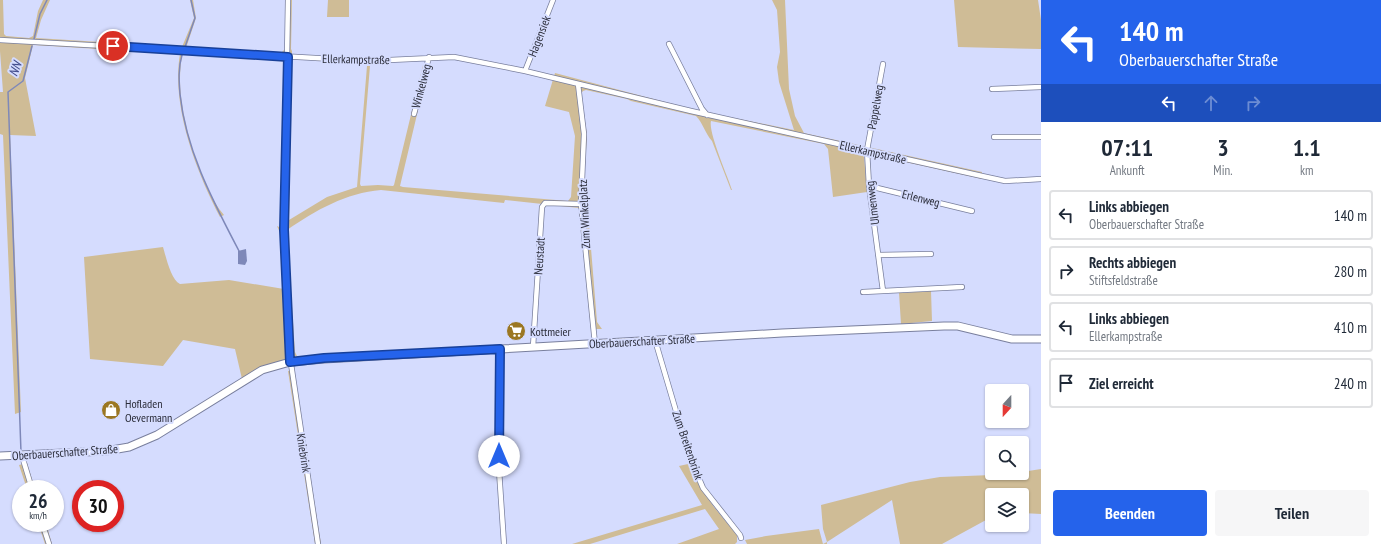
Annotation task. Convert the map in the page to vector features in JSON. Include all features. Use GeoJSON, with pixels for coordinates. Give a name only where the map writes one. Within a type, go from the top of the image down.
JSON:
{"type":"FeatureCollection","features":[{"type":"Feature","properties":{"kind":"main road","name":"Oberbauerschafter Straße"},"geometry":{"type":"LineString","coordinates":[[0,456],[106,451],[128,447],[157,435],[262,370],[290,362],[324,358],[944,326],[958,326],[1012,339],[1041,339]]}},
{"type":"Feature","properties":{"kind":"street","name":"Kniebrink"},"geometry":{"type":"LineString","coordinates":[[288,0],[284,230],[290,362],[318,544]]}},
{"type":"Feature","properties":{"kind":"street","name":"Hagensiek"},"geometry":{"type":"LineString","coordinates":[[526,71],[553,0]]}},
{"type":"Feature","properties":{"kind":"street","name":"Ellerkampstraße"},"geometry":{"type":"LineString","coordinates":[[0,40],[368,61],[454,57],[526,71],[707,115],[1006,181],[1041,180]]}},
{"type":"Feature","properties":{"kind":"street"},"geometry":{"type":"LineString","coordinates":[[669,44],[702,109],[707,115]]}},
{"type":"Feature","properties":{"kind":"street","name":"Winkelweg"},"geometry":{"type":"LineString","coordinates":[[414,114],[429,57]]}},
{"type":"Feature","properties":{"kind":"street","name":"Pappelweg"},"geometry":{"type":"LineString","coordinates":[[867,150],[883,64]]}},
{"type":"Feature","properties":{"kind":"street","name":"Zum Winkelplatz"},"geometry":{"type":"LineString","coordinates":[[578,84],[584,134],[581,204],[595,344]]}},
{"type":"Feature","properties":{"kind":"street"},"geometry":{"type":"LineString","coordinates":[[992,89],[1041,87]]}},
{"type":"Feature","properties":{"kind":"street"},"geometry":{"type":"LineString","coordinates":[[994,137],[1041,138]]}},
{"type":"Feature","properties":{"kind":"street","name":"Ulmenweg"},"geometry":{"type":"LineString","coordinates":[[867,150],[869,186],[883,291]]}},
{"type":"Feature","properties":{"kind":"street","name":"Erlenweg"},"geometry":{"type":"LineString","coordinates":[[869,186],[972,211]]}},
{"type":"Feature","properties":{"kind":"street","name":"Neustadt"},"geometry":{"type":"LineString","coordinates":[[533,347],[542,207],[545,203],[581,204]]}},
{"type":"Feature","properties":{"kind":"street"},"geometry":{"type":"LineString","coordinates":[[878,255],[932,254]]}},
{"type":"Feature","properties":{"kind":"street"},"geometry":{"type":"LineString","coordinates":[[863,292],[962,287]]}},
{"type":"Feature","properties":{"kind":"street","name":"Zum Breitenbrink"},"geometry":{"type":"LineString","coordinates":[[655,340],[689,455],[704,488],[741,538]]}},
{"type":"Feature","properties":{"kind":"street"},"geometry":{"type":"LineString","coordinates":[[500,349],[499,470],[504,544]]}},
{"type":"Feature","properties":{"kind":"street"},"geometry":{"type":"LineString","coordinates":[[22,456],[29,480]]}},
{"type":"Feature","properties":{"kind":"street"},"geometry":{"type":"LineString","coordinates":[[45,532],[49,544]]}},
{"type":"Feature","properties":{"kind":"shaded area"},"geometry":{"type":"Polygon","coordinates":[[[0,0],[3,0],[4,34],[6,36],[29,38],[33,36],[38,11],[43,0],[50,0],[41,20],[36,38],[182,47],[194,18],[190,0],[193,0],[196,18],[186,48],[278,53],[285,49],[285,0],[292,0],[289,220],[327,197],[357,187],[367,66],[370,66],[361,186],[394,185],[423,65],[429,64],[400,186],[403,187],[568,201],[571,197],[575,136],[569,112],[545,106],[555,73],[699,111],[794,130],[779,82],[777,67],[780,52],[777,10],[772,0],[785,0],[789,89],[795,116],[804,133],[982,172],[982,179],[878,156],[874,156],[869,160],[864,156],[867,192],[833,197],[828,149],[824,144],[711,121],[712,135],[731,190],[712,141],[696,116],[586,90],[581,94],[587,135],[583,199],[587,199],[597,322],[602,329],[591,329],[579,208],[505,200],[504,203],[381,190],[356,195],[320,209],[287,230],[295,352],[297,356],[269,365],[242,379],[235,349],[183,340],[163,366],[90,359],[84,257],[163,247],[171,273],[180,284],[229,280],[284,289],[281,235],[277,226],[279,227],[281,225],[285,63],[280,58],[182,54],[180,75],[181,93],[187,130],[199,169],[215,203],[224,215],[220,217],[194,159],[182,116],[178,74],[180,54],[33,45],[25,78],[36,136],[10,135],[21,412],[15,414],[3,135],[0,134],[0,92],[3,92],[0,51],[0,0]]]}},
{"type":"Feature","properties":{"kind":"shaded area"},"geometry":{"type":"Polygon","coordinates":[[[328,0],[349,0],[349,17],[327,17],[328,0]]]}},
{"type":"Feature","properties":{"kind":"shaded area"},"geometry":{"type":"Polygon","coordinates":[[[954,0],[1038,0],[1041,20],[1041,49],[958,47],[954,0]]]}},
{"type":"Feature","properties":{"kind":"shaded area"},"geometry":{"type":"Polygon","coordinates":[[[931,291],[932,321],[901,324],[899,293],[931,291]]]}},
{"type":"Feature","properties":{"kind":"shaded area"},"geometry":{"type":"Polygon","coordinates":[[[295,370],[294,372],[321,544],[315,544],[288,371],[295,370]]]}},
{"type":"Feature","properties":{"kind":"shaded area"},"geometry":{"type":"Polygon","coordinates":[[[27,463],[32,480],[24,480],[19,465],[27,463]]]}},
{"type":"Feature","properties":{"kind":"shaded area"},"geometry":{"type":"Polygon","coordinates":[[[688,464],[699,485],[714,507],[737,535],[737,542],[735,544],[677,544],[719,529],[705,509],[590,544],[572,544],[702,505],[679,466],[688,464]]]}},
{"type":"Feature","properties":{"kind":"shaded area"},"geometry":{"type":"Polygon","coordinates":[[[1041,469],[1041,514],[1029,513],[1029,488],[985,488],[985,521],[942,544],[900,544],[892,500],[827,542],[823,529],[821,505],[910,482],[940,477],[985,475],[985,480],[1029,480],[1029,471],[1041,469]]]}},
{"type":"Feature","properties":{"kind":"shaded area"},"geometry":{"type":"Polygon","coordinates":[[[819,529],[823,544],[747,544],[745,540],[766,536],[819,529]]]}},
{"type":"Feature","properties":{"kind":"shaded area"},"geometry":{"type":"Polygon","coordinates":[[[41,532],[49,532],[52,544],[45,544],[41,532]]]}},
{"type":"Feature","properties":{"kind":"water"},"geometry":{"type":"Polygon","coordinates":[[[246,249],[247,261],[245,265],[238,264],[238,251],[246,249]]]}},
{"type":"Feature","properties":{"kind":"waterway","name":"NN"},"geometry":{"type":"LineString","coordinates":[[34,39],[40,14],[47,0]]}},
{"type":"Feature","properties":{"kind":"waterway","name":"NN"},"geometry":{"type":"LineString","coordinates":[[185,47],[195,18],[191,0]]}},
{"type":"Feature","properties":{"kind":"waterway","name":"NN"},"geometry":{"type":"LineString","coordinates":[[21,452],[8,92],[23,81],[32,46]]}},
{"type":"Feature","properties":{"kind":"waterway","name":"NN"},"geometry":{"type":"LineString","coordinates":[[182,55],[179,70],[180,94],[188,136],[194,156],[210,194],[239,251]]}},
{"type":"Feature","properties":{"kind":"place","name":"Kottmeier"},"geometry":{"type":"Point","coordinates":[516,331]}},
{"type":"Feature","properties":{"kind":"place","name":"Hofladen Oevermann"},"geometry":{"type":"Point","coordinates":[111,410]}},
{"type":"Feature","properties":{"kind":"route"},"geometry":{"type":"LineString","coordinates":[[113,46],[288,57],[284,230],[290,362],[324,358],[500,349],[499,456]]}}]}
